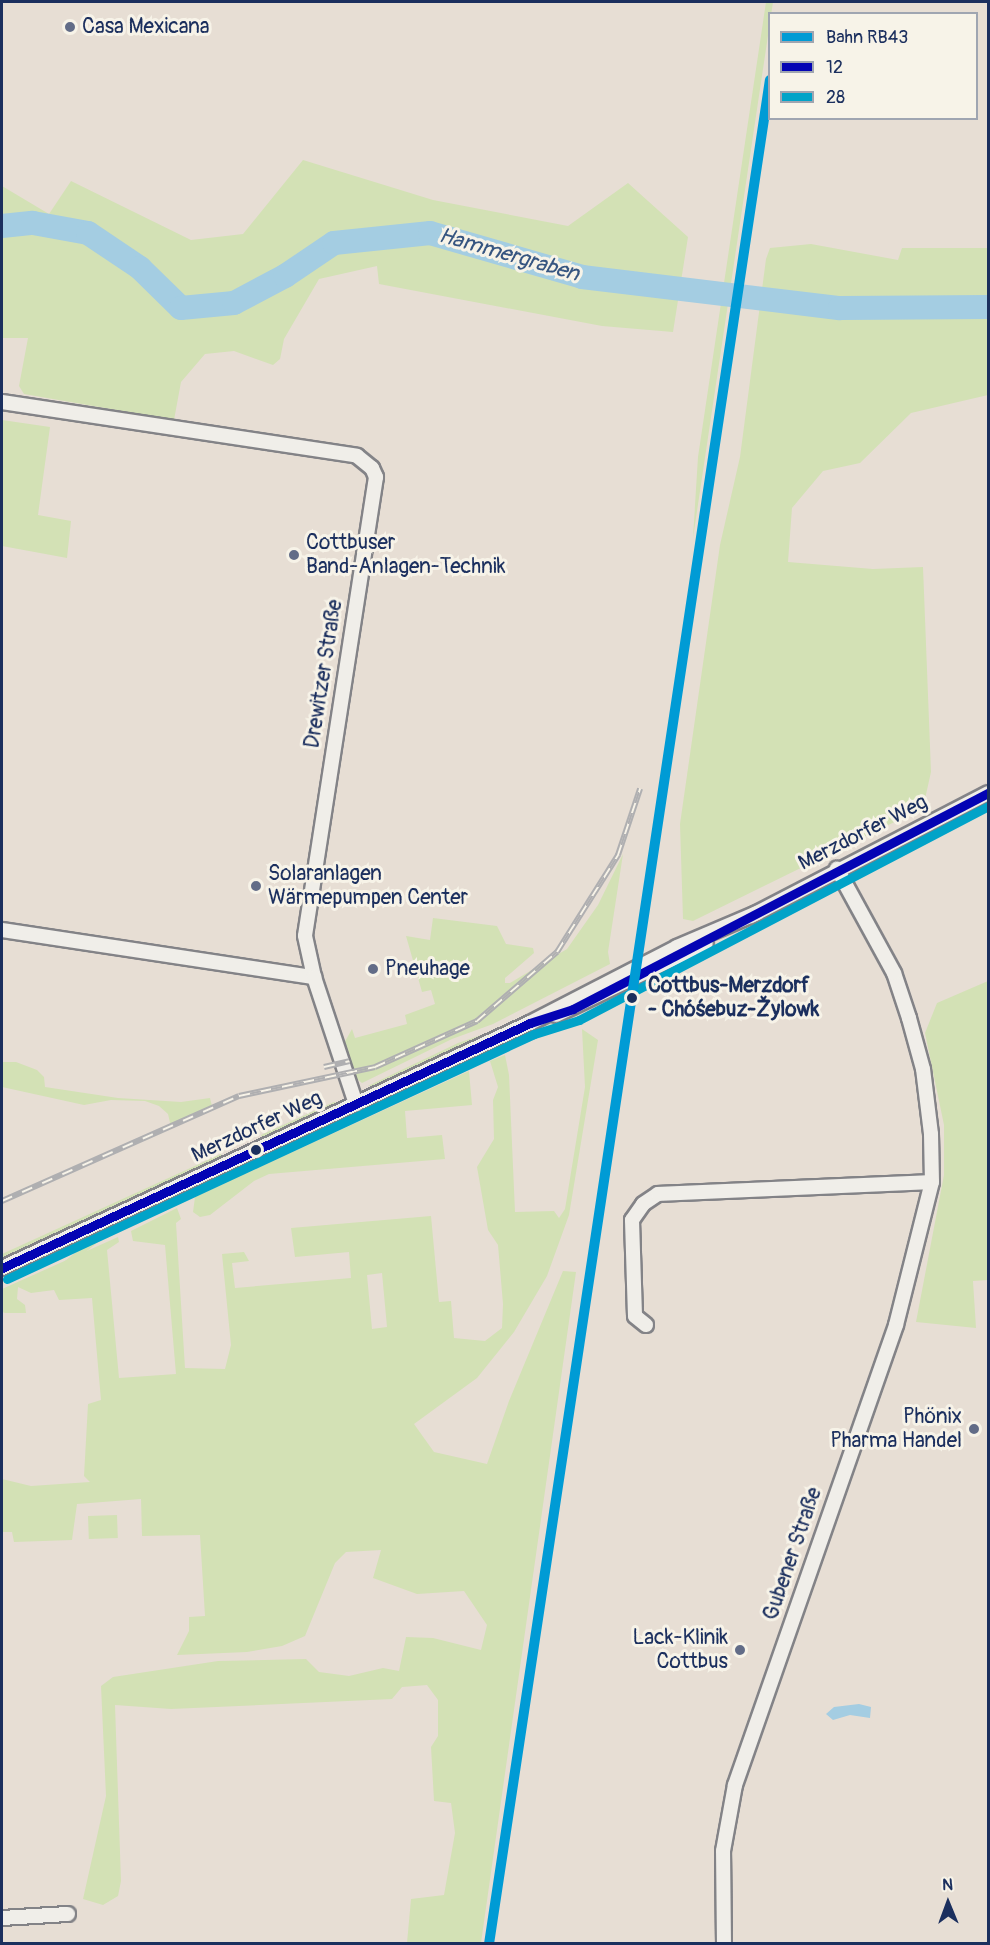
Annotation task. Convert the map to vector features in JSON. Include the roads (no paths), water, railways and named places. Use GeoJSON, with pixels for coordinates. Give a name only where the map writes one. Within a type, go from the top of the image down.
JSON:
{"type":"FeatureCollection","features":[{"type":"Feature","properties":{"kind":"street","name":"Drewitzer Straße"},"geometry":{"type":"LineString","coordinates":[[2,402],[357,456],[372,468],[376,477],[305,936],[314,977],[357,1104]]}},
{"type":"Feature","properties":{"kind":"street","name":"Merzdorfer Weg"},"geometry":{"type":"LineString","coordinates":[[2,1268],[530,1023],[573,1009],[719,936],[757,912],[837,869],[988,793]]}},
{"type":"Feature","properties":{"kind":"street","name":"Gubener Straße"},"geometry":{"type":"LineString","coordinates":[[724,1944],[723,1851],[735,1785],[896,1325],[932,1182],[931,1134],[923,1069],[909,1018],[894,973],[837,869]]}},
{"type":"Feature","properties":{"kind":"street"},"geometry":{"type":"LineString","coordinates":[[2,930],[314,977]]}},
{"type":"Feature","properties":{"kind":"street"},"geometry":{"type":"LineString","coordinates":[[646,1325],[635,1316],[632,1220],[643,1204],[658,1194],[932,1182]]}},
{"type":"Feature","properties":{"kind":"street"},"geometry":{"type":"LineString","coordinates":[[2,1918],[68,1914]]}},
{"type":"Feature","properties":{"kind":"water"},"geometry":{"type":"Polygon","coordinates":[[[859,1704],[871,1707],[870,1718],[850,1715],[833,1720],[826,1714],[834,1707],[859,1704]]]}},
{"type":"Feature","properties":{"kind":"waterway","name":"Hammergraben"},"geometry":{"type":"LineString","coordinates":[[2,226],[33,223],[88,233],[140,268],[181,308],[234,303],[285,276],[334,243],[430,233],[582,277],[840,308],[988,307]]}},
{"type":"Feature","properties":{"kind":"railway"},"geometry":{"type":"LineString","coordinates":[[2,1201],[239,1096],[375,1067],[477,1021],[557,952],[618,855],[640,789]]}},
{"type":"Feature","properties":{"kind":"railway"},"geometry":{"type":"LineString","coordinates":[[324,1067],[349,1061]]}},
{"type":"Feature","properties":{"kind":"rail line","name":"RB43"},"geometry":{"type":"LineString","coordinates":[[489,1944],[768,93]]}},
{"type":"Feature","properties":{"kind":"place","name":"Casa Mexicana"},"geometry":{"type":"Point","coordinates":[70,27]}},
{"type":"Feature","properties":{"kind":"place","name":"Cottbuser Band-Anlagen-Technik"},"geometry":{"type":"Point","coordinates":[294,555]}},
{"type":"Feature","properties":{"kind":"place","name":"Solaranlagen Wärmepumpen Center"},"geometry":{"type":"Point","coordinates":[256,886]}},
{"type":"Feature","properties":{"kind":"place","name":"Pneuhage"},"geometry":{"type":"Point","coordinates":[373,969]}},
{"type":"Feature","properties":{"kind":"place","name":"Cottbus-Merzdorf - Chóśebuz-Žylowk"},"geometry":{"type":"Point","coordinates":[632,998]}},
{"type":"Feature","properties":{"kind":"place","name":"Phönix Pharma Handel"},"geometry":{"type":"Point","coordinates":[974,1429]}},
{"type":"Feature","properties":{"kind":"place","name":"Lack-Klinik Cottbus"},"geometry":{"type":"Point","coordinates":[740,1650]}}]}
